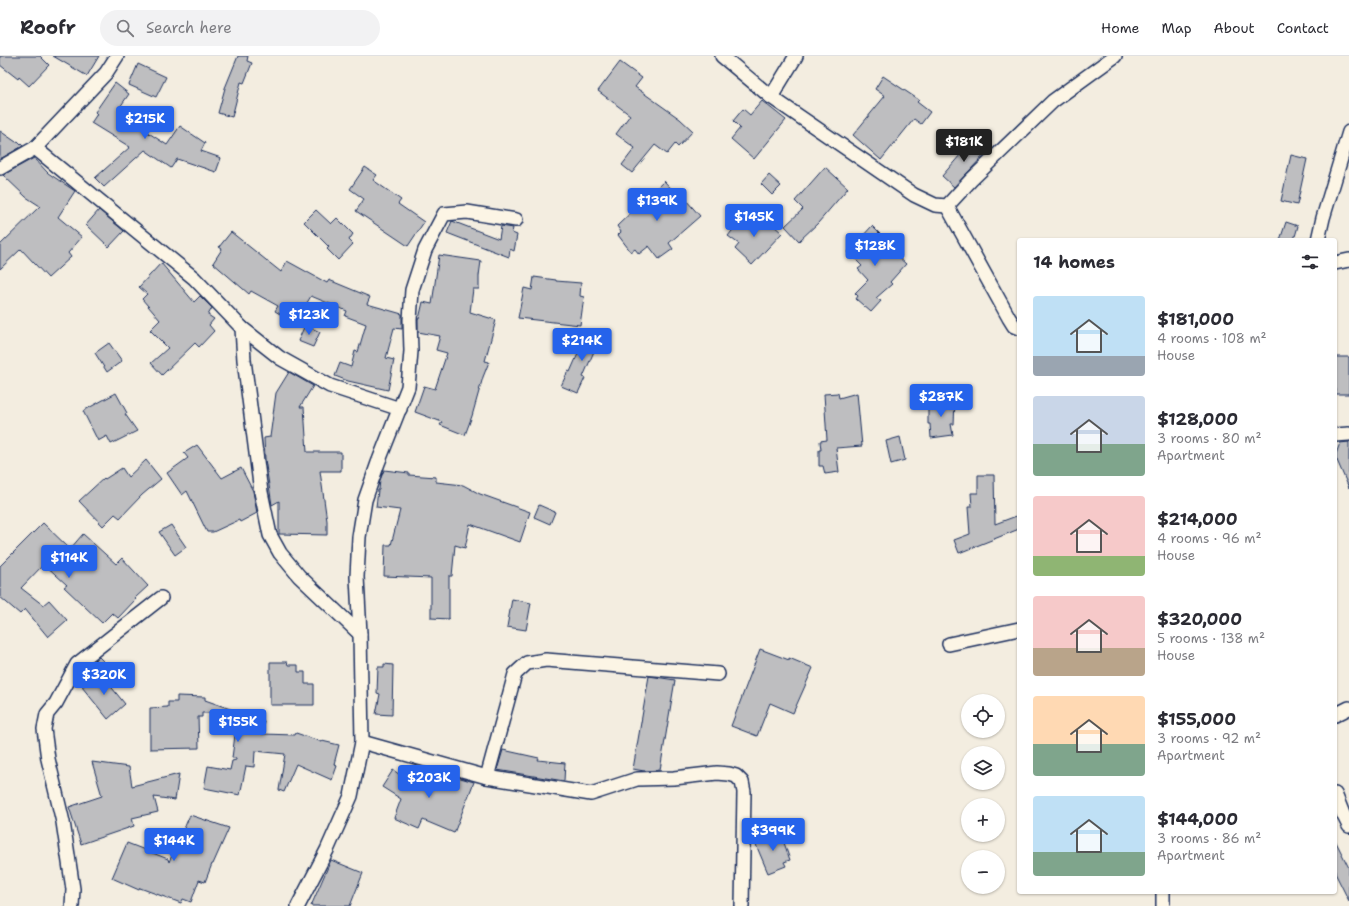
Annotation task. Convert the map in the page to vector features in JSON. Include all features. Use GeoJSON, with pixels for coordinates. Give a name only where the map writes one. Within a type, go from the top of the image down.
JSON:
{"type":"FeatureCollection","features":[{"type":"Feature","properties":{"kind":"street"},"geometry":{"type":"LineString","coordinates":[[0,168],[35,148],[106,73],[117,56]]}},
{"type":"Feature","properties":{"kind":"street"},"geometry":{"type":"LineString","coordinates":[[722,56],[772,97],[914,195],[935,204],[947,206]]}},
{"type":"Feature","properties":{"kind":"street"},"geometry":{"type":"LineString","coordinates":[[772,97],[796,56]]}},
{"type":"Feature","properties":{"kind":"street"},"geometry":{"type":"LineString","coordinates":[[947,206],[971,180],[1053,101],[1115,56]]}},
{"type":"Feature","properties":{"kind":"street"},"geometry":{"type":"LineString","coordinates":[[1318,238],[1322,218],[1349,132]]}},
{"type":"Feature","properties":{"kind":"street"},"geometry":{"type":"LineString","coordinates":[[35,148],[194,278],[242,328],[280,358],[330,386],[400,409]]}},
{"type":"Feature","properties":{"kind":"street"},"geometry":{"type":"LineString","coordinates":[[947,206],[1009,318],[1014,326],[1017,327]]}},
{"type":"Feature","properties":{"kind":"street"},"geometry":{"type":"LineString","coordinates":[[298,906],[327,850],[351,796],[362,742],[360,634],[357,577],[359,537],[365,500],[408,387],[412,350],[410,320],[412,290],[425,250],[444,214],[467,212],[516,220]]}},
{"type":"Feature","properties":{"kind":"street"},"geometry":{"type":"LineString","coordinates":[[1337,263],[1349,260]]}},
{"type":"Feature","properties":{"kind":"street"},"geometry":{"type":"LineString","coordinates":[[242,328],[245,367],[261,492],[270,535],[280,553],[299,576],[360,634]]}},
{"type":"Feature","properties":{"kind":"street"},"geometry":{"type":"LineString","coordinates":[[1337,435],[1349,434]]}},
{"type":"Feature","properties":{"kind":"street"},"geometry":{"type":"LineString","coordinates":[[72,906],[73,889],[63,822],[48,759],[44,729],[47,714],[56,702],[77,664],[161,598]]}},
{"type":"Feature","properties":{"kind":"street"},"geometry":{"type":"LineString","coordinates":[[949,644],[1017,629]]}},
{"type":"Feature","properties":{"kind":"street"},"geometry":{"type":"LineString","coordinates":[[487,777],[515,674],[527,663],[546,660],[718,674]]}},
{"type":"Feature","properties":{"kind":"street"},"geometry":{"type":"LineString","coordinates":[[1337,714],[1349,708]]}},
{"type":"Feature","properties":{"kind":"street"},"geometry":{"type":"LineString","coordinates":[[362,742],[487,777],[591,794],[637,779],[674,778],[717,773],[736,776],[742,782],[744,792],[742,906]]}},
{"type":"Feature","properties":{"kind":"street"},"geometry":{"type":"LineString","coordinates":[[1337,799],[1349,826]]}},
{"type":"Feature","properties":{"kind":"street"},"geometry":{"type":"LineString","coordinates":[[1163,894],[1163,906]]}},
{"type":"Feature","properties":{"kind":"building"},"geometry":{"type":"Polygon","coordinates":[[[0,56],[40,56],[49,65],[29,86],[19,77],[18,79],[0,65],[0,56]]]}},
{"type":"Feature","properties":{"kind":"building"},"geometry":{"type":"Polygon","coordinates":[[[53,56],[99,56],[87,76],[53,56]]]}},
{"type":"Feature","properties":{"kind":"building"},"geometry":{"type":"Polygon","coordinates":[[[238,56],[248,56],[247,61],[252,63],[244,83],[241,82],[232,117],[218,113],[225,88],[238,56]]]}},
{"type":"Feature","properties":{"kind":"building"},"geometry":{"type":"Polygon","coordinates":[[[620,62],[642,78],[635,87],[680,119],[693,131],[678,147],[675,144],[667,154],[655,145],[632,173],[622,165],[635,148],[616,134],[630,115],[598,91],[620,62]]]}},
{"type":"Feature","properties":{"kind":"building"},"geometry":{"type":"Polygon","coordinates":[[[138,64],[166,77],[156,97],[129,85],[138,64]]]}},
{"type":"Feature","properties":{"kind":"building"},"geometry":{"type":"Polygon","coordinates":[[[883,76],[919,100],[917,102],[930,112],[921,124],[914,119],[881,160],[853,135],[885,96],[875,89],[883,76]]]}},
{"type":"Feature","properties":{"kind":"building"},"geometry":{"type":"Polygon","coordinates":[[[115,83],[129,94],[120,107],[132,115],[129,120],[167,145],[180,126],[205,143],[201,151],[221,158],[216,172],[177,159],[171,168],[145,150],[104,187],[95,178],[130,147],[91,123],[97,114],[95,112],[115,83]]]}},
{"type":"Feature","properties":{"kind":"building"},"geometry":{"type":"Polygon","coordinates":[[[762,101],[786,120],[754,159],[731,139],[740,128],[733,121],[743,109],[750,115],[762,101]]]}},
{"type":"Feature","properties":{"kind":"building"},"geometry":{"type":"Polygon","coordinates":[[[0,131],[16,142],[18,141],[23,146],[0,159],[0,131]]]}},
{"type":"Feature","properties":{"kind":"building"},"geometry":{"type":"Polygon","coordinates":[[[973,140],[987,152],[954,187],[942,176],[973,140]]]}},
{"type":"Feature","properties":{"kind":"building"},"geometry":{"type":"Polygon","coordinates":[[[1291,155],[1307,159],[1297,205],[1281,201],[1291,155]]]}},
{"type":"Feature","properties":{"kind":"building"},"geometry":{"type":"Polygon","coordinates":[[[34,158],[48,173],[75,191],[58,217],[82,237],[68,253],[71,257],[48,278],[21,249],[0,269],[0,245],[40,206],[26,197],[3,175],[34,158]]]}},
{"type":"Feature","properties":{"kind":"building"},"geometry":{"type":"Polygon","coordinates":[[[365,167],[377,175],[373,180],[401,200],[398,204],[424,222],[408,246],[356,211],[364,199],[350,189],[365,167]]]}},
{"type":"Feature","properties":{"kind":"building"},"geometry":{"type":"Polygon","coordinates":[[[825,167],[848,188],[818,223],[799,241],[785,226],[803,209],[795,201],[825,167]]]}},
{"type":"Feature","properties":{"kind":"building"},"geometry":{"type":"Polygon","coordinates":[[[769,175],[781,186],[772,195],[761,184],[769,175]]]}},
{"type":"Feature","properties":{"kind":"building"},"geometry":{"type":"Polygon","coordinates":[[[664,181],[684,202],[686,200],[700,216],[669,243],[673,249],[659,259],[649,246],[639,254],[635,249],[631,252],[618,235],[621,232],[617,226],[664,181]]]}},
{"type":"Feature","properties":{"kind":"building"},"geometry":{"type":"Polygon","coordinates":[[[99,210],[124,231],[109,247],[86,225],[99,210]]]}},
{"type":"Feature","properties":{"kind":"building"},"geometry":{"type":"Polygon","coordinates":[[[316,210],[331,224],[337,218],[353,234],[349,240],[353,244],[338,260],[327,249],[329,247],[304,222],[316,210]]]}},
{"type":"Feature","properties":{"kind":"building"},"geometry":{"type":"Polygon","coordinates":[[[743,217],[755,227],[764,217],[782,233],[752,265],[735,249],[739,244],[728,236],[743,217]]]}},
{"type":"Feature","properties":{"kind":"building"},"geometry":{"type":"Polygon","coordinates":[[[452,221],[499,239],[501,226],[513,228],[512,233],[517,235],[514,251],[510,249],[509,257],[447,233],[452,221]]]}},
{"type":"Feature","properties":{"kind":"building"},"geometry":{"type":"Polygon","coordinates":[[[1286,222],[1298,226],[1295,238],[1281,238],[1286,222]]]}},
{"type":"Feature","properties":{"kind":"building"},"geometry":{"type":"Polygon","coordinates":[[[872,226],[889,243],[886,246],[906,264],[890,282],[892,284],[876,298],[881,301],[871,312],[856,299],[858,296],[855,293],[868,280],[858,269],[862,266],[848,252],[872,226]]]}},
{"type":"Feature","properties":{"kind":"building"},"geometry":{"type":"Polygon","coordinates":[[[231,232],[281,272],[287,261],[327,283],[329,280],[370,297],[367,304],[402,314],[402,329],[394,328],[386,358],[394,360],[388,390],[348,381],[335,376],[340,363],[351,367],[355,351],[358,352],[366,324],[345,316],[347,311],[311,296],[295,323],[275,311],[278,306],[251,291],[249,294],[213,263],[222,249],[219,247],[231,232]]]}},
{"type":"Feature","properties":{"kind":"building"},"geometry":{"type":"Polygon","coordinates":[[[439,255],[481,261],[479,289],[473,289],[470,312],[496,320],[485,361],[489,362],[465,435],[440,425],[442,422],[415,412],[424,386],[435,389],[447,353],[436,350],[440,336],[418,332],[418,319],[423,302],[432,304],[439,255]]]}},
{"type":"Feature","properties":{"kind":"building"},"geometry":{"type":"Polygon","coordinates":[[[161,263],[194,302],[200,296],[212,308],[208,315],[214,319],[209,325],[214,331],[199,347],[195,343],[162,375],[151,363],[168,348],[150,330],[160,320],[142,299],[147,294],[139,287],[161,263]]]}},
{"type":"Feature","properties":{"kind":"building"},"geometry":{"type":"Polygon","coordinates":[[[534,277],[581,283],[580,296],[584,297],[580,325],[518,318],[524,288],[532,290],[534,277]]]}},
{"type":"Feature","properties":{"kind":"building"},"geometry":{"type":"Polygon","coordinates":[[[305,325],[320,332],[313,347],[298,341],[305,325]]]}},
{"type":"Feature","properties":{"kind":"building"},"geometry":{"type":"Polygon","coordinates":[[[588,331],[605,338],[599,351],[595,349],[578,393],[561,386],[568,371],[570,372],[588,331]]]}},
{"type":"Feature","properties":{"kind":"building"},"geometry":{"type":"Polygon","coordinates":[[[109,343],[122,361],[107,372],[95,353],[109,343]]]}},
{"type":"Feature","properties":{"kind":"building"},"geometry":{"type":"Polygon","coordinates":[[[1337,357],[1349,357],[1349,394],[1337,394],[1337,357]]]}},
{"type":"Feature","properties":{"kind":"building"},"geometry":{"type":"Polygon","coordinates":[[[289,372],[313,386],[300,407],[304,407],[307,452],[341,452],[341,471],[320,471],[327,521],[327,535],[279,534],[279,501],[272,505],[265,459],[264,438],[270,437],[276,393],[289,372]]]}},
{"type":"Feature","properties":{"kind":"building"},"geometry":{"type":"Polygon","coordinates":[[[116,393],[127,413],[125,414],[137,431],[111,444],[107,436],[98,441],[83,411],[116,393]]]}},
{"type":"Feature","properties":{"kind":"building"},"geometry":{"type":"Polygon","coordinates":[[[838,393],[839,398],[857,393],[862,446],[836,448],[839,472],[825,474],[823,466],[819,466],[819,450],[821,450],[820,441],[827,440],[824,394],[838,393]]]}},
{"type":"Feature","properties":{"kind":"building"},"geometry":{"type":"Polygon","coordinates":[[[928,401],[955,401],[954,424],[951,424],[953,435],[931,438],[930,424],[928,424],[928,401]]]}},
{"type":"Feature","properties":{"kind":"building"},"geometry":{"type":"Polygon","coordinates":[[[900,437],[905,460],[891,464],[886,441],[900,437]]]}},
{"type":"Feature","properties":{"kind":"building"},"geometry":{"type":"Polygon","coordinates":[[[1349,442],[1349,488],[1337,460],[1337,451],[1340,443],[1349,442]]]}},
{"type":"Feature","properties":{"kind":"building"},"geometry":{"type":"Polygon","coordinates":[[[197,445],[222,478],[241,468],[253,491],[257,513],[240,522],[239,520],[213,532],[207,532],[187,491],[182,495],[167,473],[188,458],[184,453],[197,445]]]}},
{"type":"Feature","properties":{"kind":"building"},"geometry":{"type":"Polygon","coordinates":[[[146,460],[161,479],[142,495],[120,518],[115,514],[103,526],[79,501],[104,478],[105,479],[122,468],[128,477],[146,460]]]}},
{"type":"Feature","properties":{"kind":"building"},"geometry":{"type":"Polygon","coordinates":[[[384,470],[409,473],[409,475],[436,477],[436,482],[463,485],[480,494],[530,512],[520,542],[470,524],[465,548],[455,545],[452,576],[449,576],[449,619],[431,618],[431,578],[384,576],[385,545],[391,545],[400,510],[376,507],[380,480],[384,470]]]}},
{"type":"Feature","properties":{"kind":"building"},"geometry":{"type":"Polygon","coordinates":[[[978,475],[994,475],[995,524],[1017,516],[1017,530],[959,553],[954,540],[970,534],[968,507],[972,507],[971,493],[978,493],[978,475]]]}},
{"type":"Feature","properties":{"kind":"building"},"geometry":{"type":"Polygon","coordinates":[[[539,505],[555,512],[550,524],[534,517],[539,505]]]}},
{"type":"Feature","properties":{"kind":"building"},"geometry":{"type":"Polygon","coordinates":[[[43,523],[70,549],[83,534],[116,564],[122,558],[148,586],[135,598],[136,599],[118,618],[112,613],[102,623],[64,587],[67,585],[44,564],[21,588],[43,605],[49,600],[67,620],[48,637],[25,609],[20,614],[0,597],[0,566],[43,523]]]}},
{"type":"Feature","properties":{"kind":"building"},"geometry":{"type":"Polygon","coordinates":[[[171,525],[186,547],[175,555],[159,532],[171,525]]]}},
{"type":"Feature","properties":{"kind":"building"},"geometry":{"type":"Polygon","coordinates":[[[512,599],[531,603],[526,630],[507,627],[512,599]]]}},
{"type":"Feature","properties":{"kind":"building"},"geometry":{"type":"Polygon","coordinates":[[[760,649],[789,660],[789,658],[813,668],[793,713],[770,703],[757,736],[731,726],[760,649]]]}},
{"type":"Feature","properties":{"kind":"building"},"geometry":{"type":"Polygon","coordinates":[[[99,657],[106,664],[90,678],[83,670],[99,657]]]}},
{"type":"Feature","properties":{"kind":"building"},"geometry":{"type":"Polygon","coordinates":[[[270,662],[287,662],[288,665],[298,665],[298,672],[305,672],[305,684],[314,684],[314,705],[270,705],[270,662]]]}},
{"type":"Feature","properties":{"kind":"building"},"geometry":{"type":"Polygon","coordinates":[[[384,664],[393,665],[392,715],[376,714],[380,694],[377,693],[378,667],[384,667],[384,664]]]}},
{"type":"Feature","properties":{"kind":"building"},"geometry":{"type":"Polygon","coordinates":[[[100,673],[125,704],[108,719],[82,687],[100,673]]]}},
{"type":"Feature","properties":{"kind":"building"},"geometry":{"type":"Polygon","coordinates":[[[649,676],[675,680],[660,770],[644,771],[633,769],[649,676]]]}},
{"type":"Feature","properties":{"kind":"building"},"geometry":{"type":"Polygon","coordinates":[[[177,696],[205,697],[205,700],[264,721],[262,734],[295,735],[296,733],[322,742],[339,745],[334,764],[337,766],[332,780],[296,764],[284,792],[279,790],[285,754],[255,751],[254,767],[246,766],[240,795],[204,788],[208,766],[230,770],[232,761],[236,760],[236,758],[232,758],[238,713],[202,713],[202,717],[198,717],[199,748],[150,749],[150,708],[168,707],[168,702],[177,702],[177,696]]]}},
{"type":"Feature","properties":{"kind":"building"},"geometry":{"type":"Polygon","coordinates":[[[503,750],[539,758],[538,760],[565,763],[564,781],[497,770],[503,750]]]}},
{"type":"Feature","properties":{"kind":"building"},"geometry":{"type":"Polygon","coordinates":[[[92,762],[129,767],[132,786],[179,774],[175,800],[154,797],[158,812],[132,818],[134,826],[81,844],[69,807],[102,796],[92,762]]]}},
{"type":"Feature","properties":{"kind":"building"},"geometry":{"type":"Polygon","coordinates":[[[415,766],[454,783],[457,777],[474,782],[454,833],[423,820],[419,829],[394,818],[401,799],[382,787],[393,770],[409,781],[415,766]]]}},
{"type":"Feature","properties":{"kind":"building"},"geometry":{"type":"Polygon","coordinates":[[[190,815],[229,828],[205,882],[199,880],[191,902],[183,899],[181,903],[140,888],[139,890],[112,878],[127,843],[168,859],[169,862],[190,815]]]}},
{"type":"Feature","properties":{"kind":"building"},"geometry":{"type":"Polygon","coordinates":[[[772,832],[774,836],[781,834],[790,860],[784,862],[786,866],[768,873],[754,840],[772,832]]]}},
{"type":"Feature","properties":{"kind":"building"},"geometry":{"type":"Polygon","coordinates":[[[1337,844],[1349,868],[1349,901],[1337,877],[1337,844]]]}},
{"type":"Feature","properties":{"kind":"building"},"geometry":{"type":"Polygon","coordinates":[[[331,860],[363,873],[350,906],[311,906],[331,860]]]}}]}
